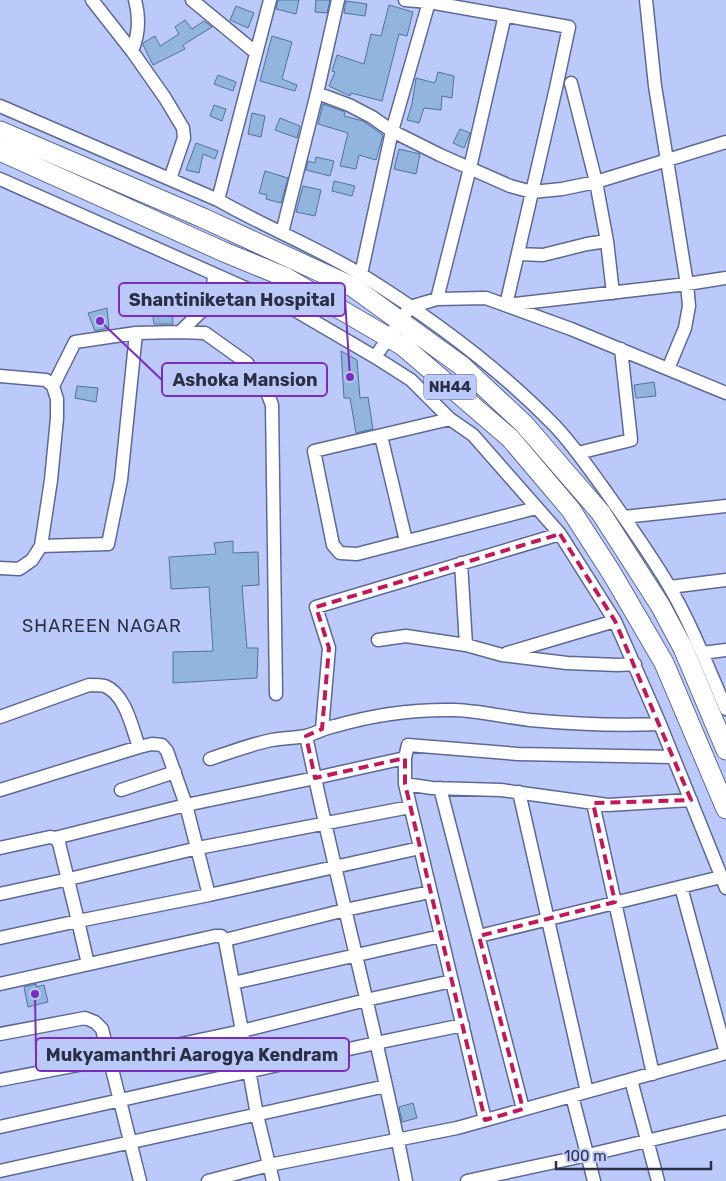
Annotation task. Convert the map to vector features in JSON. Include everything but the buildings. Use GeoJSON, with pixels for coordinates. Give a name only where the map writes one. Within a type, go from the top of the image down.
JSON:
{"type":"FeatureCollection","features":[{"type":"Feature","properties":{"kind":"highway","name":"NH44"},"geometry":{"type":"LineString","coordinates":[[0,131],[203,218],[353,287],[406,314],[524,424],[602,514],[660,605],[683,648],[726,750]]}},
{"type":"Feature","properties":{"kind":"highway","name":"NH44"},"geometry":{"type":"LineString","coordinates":[[0,151],[216,249],[285,277],[403,346],[510,438],[572,510],[664,663],[726,809]]}},
{"type":"Feature","properties":{"kind":"street"},"geometry":{"type":"LineString","coordinates":[[92,0],[132,51],[184,128],[184,138],[170,180]]}},
{"type":"Feature","properties":{"kind":"street"},"geometry":{"type":"LineString","coordinates":[[132,51],[138,37],[138,13],[135,0]]}},
{"type":"Feature","properties":{"kind":"street"},"geometry":{"type":"LineString","coordinates":[[192,0],[255,52]]}},
{"type":"Feature","properties":{"kind":"street"},"geometry":{"type":"LineString","coordinates":[[218,200],[270,0]]}},
{"type":"Feature","properties":{"kind":"street"},"geometry":{"type":"LineString","coordinates":[[282,233],[338,0]]}},
{"type":"Feature","properties":{"kind":"street"},"geometry":{"type":"LineString","coordinates":[[405,0],[430,1],[568,27],[556,88],[506,305]]}},
{"type":"Feature","properties":{"kind":"street"},"geometry":{"type":"LineString","coordinates":[[646,0],[666,159],[689,306],[685,328],[668,369]]}},
{"type":"Feature","properties":{"kind":"street"},"geometry":{"type":"LineString","coordinates":[[361,274],[392,131],[430,1]]}},
{"type":"Feature","properties":{"kind":"street"},"geometry":{"type":"LineString","coordinates":[[437,299],[470,168],[505,15]]}},
{"type":"Feature","properties":{"kind":"street"},"geometry":{"type":"LineString","coordinates":[[572,83],[596,182],[607,241],[613,292]]}},
{"type":"Feature","properties":{"kind":"street"},"geometry":{"type":"LineString","coordinates":[[317,93],[349,105],[372,117],[392,131],[470,168],[510,186],[532,192],[562,189],[596,182],[726,142]]}},
{"type":"Feature","properties":{"kind":"street"},"geometry":{"type":"LineString","coordinates":[[0,106],[218,200],[246,217],[282,233],[361,274],[406,314],[436,323],[512,385],[555,426],[578,453],[670,586],[726,709]]}},
{"type":"Feature","properties":{"kind":"street"},"geometry":{"type":"LineString","coordinates":[[0,179],[292,309],[375,356],[411,380],[450,419],[472,435],[509,474],[560,534],[615,622],[660,724],[724,882],[681,887],[479,936]]}},
{"type":"Feature","properties":{"kind":"street"},"geometry":{"type":"LineString","coordinates":[[518,254],[543,255],[607,241]]}},
{"type":"Feature","properties":{"kind":"street"},"geometry":{"type":"LineString","coordinates":[[180,332],[212,301],[214,275]]}},
{"type":"Feature","properties":{"kind":"street"},"geometry":{"type":"LineString","coordinates":[[506,305],[726,278]]}},
{"type":"Feature","properties":{"kind":"street"},"geometry":{"type":"LineString","coordinates":[[375,356],[406,314],[437,299],[486,298],[571,329],[726,392]]}},
{"type":"Feature","properties":{"kind":"street"},"geometry":{"type":"LineString","coordinates":[[41,546],[108,544],[121,480],[136,333]]}},
{"type":"Feature","properties":{"kind":"street"},"geometry":{"type":"LineString","coordinates":[[53,386],[75,342],[136,333],[205,333],[247,363],[267,392],[272,405],[276,694]]}},
{"type":"Feature","properties":{"kind":"street"},"geometry":{"type":"LineString","coordinates":[[578,453],[631,440],[621,350]]}},
{"type":"Feature","properties":{"kind":"street"},"geometry":{"type":"LineString","coordinates":[[0,376],[46,380],[53,386],[57,399],[51,480],[41,546],[32,560],[19,569],[0,568]]}},
{"type":"Feature","properties":{"kind":"street"},"geometry":{"type":"LineString","coordinates":[[450,419],[314,451],[333,545],[340,553],[357,554],[536,508]]}},
{"type":"Feature","properties":{"kind":"street"},"geometry":{"type":"LineString","coordinates":[[382,436],[406,541]]}},
{"type":"Feature","properties":{"kind":"street"},"geometry":{"type":"LineString","coordinates":[[624,517],[726,506]]}},
{"type":"Feature","properties":{"kind":"street"},"geometry":{"type":"LineString","coordinates":[[322,729],[329,648],[316,607],[560,534]]}},
{"type":"Feature","properties":{"kind":"street"},"geometry":{"type":"LineString","coordinates":[[461,563],[466,644]]}},
{"type":"Feature","properties":{"kind":"street"},"geometry":{"type":"LineString","coordinates":[[670,586],[726,580]]}},
{"type":"Feature","properties":{"kind":"street"},"geometry":{"type":"LineString","coordinates":[[502,654],[615,622]]}},
{"type":"Feature","properties":{"kind":"street"},"geometry":{"type":"LineString","coordinates":[[378,640],[406,636],[466,644],[502,654],[567,663],[634,664]]}},
{"type":"Feature","properties":{"kind":"street"},"geometry":{"type":"LineString","coordinates":[[702,653],[726,650]]}},
{"type":"Feature","properties":{"kind":"street"},"geometry":{"type":"LineString","coordinates":[[0,717],[89,685],[104,686],[117,694],[139,747]]}},
{"type":"Feature","properties":{"kind":"street"},"geometry":{"type":"LineString","coordinates":[[210,759],[260,742],[306,736],[322,729],[393,712],[417,710],[457,710],[528,720],[638,725],[660,724]]}},
{"type":"Feature","properties":{"kind":"street"},"geometry":{"type":"LineString","coordinates":[[306,736],[406,1181]]}},
{"type":"Feature","properties":{"kind":"street"},"geometry":{"type":"LineString","coordinates":[[0,790],[139,747],[152,744],[162,745],[167,751],[176,772],[209,894]]}},
{"type":"Feature","properties":{"kind":"street"},"geometry":{"type":"LineString","coordinates":[[485,1120],[404,784],[405,758],[408,745],[518,754],[673,757]]}},
{"type":"Feature","properties":{"kind":"street"},"geometry":{"type":"LineString","coordinates":[[0,848],[50,837],[55,838],[186,805],[405,758]]}},
{"type":"Feature","properties":{"kind":"street"},"geometry":{"type":"LineString","coordinates":[[121,790],[176,772]]}},
{"type":"Feature","properties":{"kind":"street"},"geometry":{"type":"LineString","coordinates":[[404,784],[440,788],[501,790],[608,805],[691,800]]}},
{"type":"Feature","properties":{"kind":"street"},"geometry":{"type":"LineString","coordinates":[[440,788],[523,1110]]}},
{"type":"Feature","properties":{"kind":"street"},"geometry":{"type":"LineString","coordinates":[[519,792],[587,1092]]}},
{"type":"Feature","properties":{"kind":"street"},"geometry":{"type":"LineString","coordinates":[[593,803],[653,1074]]}},
{"type":"Feature","properties":{"kind":"street"},"geometry":{"type":"LineString","coordinates":[[0,894],[198,848],[410,807]]}},
{"type":"Feature","properties":{"kind":"street"},"geometry":{"type":"LineString","coordinates":[[55,838],[59,843],[69,879],[88,964]]}},
{"type":"Feature","properties":{"kind":"street"},"geometry":{"type":"LineString","coordinates":[[0,938],[420,848]]}},
{"type":"Feature","properties":{"kind":"street"},"geometry":{"type":"LineString","coordinates":[[208,1181],[269,1165],[457,1128],[726,1053],[681,887]]}},
{"type":"Feature","properties":{"kind":"street"},"geometry":{"type":"LineString","coordinates":[[225,940],[345,910],[430,892]]}},
{"type":"Feature","properties":{"kind":"street"},"geometry":{"type":"LineString","coordinates":[[0,984],[221,936],[225,940],[256,1115],[273,1181]]}},
{"type":"Feature","properties":{"kind":"street"},"geometry":{"type":"LineString","coordinates":[[233,984],[440,936]]}},
{"type":"Feature","properties":{"kind":"street"},"geometry":{"type":"LineString","coordinates":[[0,1080],[242,1031],[452,981]]}},
{"type":"Feature","properties":{"kind":"street"},"geometry":{"type":"LineString","coordinates":[[0,1034],[85,1018],[95,1022],[102,1028],[140,1181]]}},
{"type":"Feature","properties":{"kind":"street"},"geometry":{"type":"LineString","coordinates":[[0,1127],[463,1025]]}},
{"type":"Feature","properties":{"kind":"street"},"geometry":{"type":"LineString","coordinates":[[631,1080],[658,1181]]}},
{"type":"Feature","properties":{"kind":"street"},"geometry":{"type":"LineString","coordinates":[[0,1171],[386,1086]]}},
{"type":"Feature","properties":{"kind":"street"},"geometry":{"type":"LineString","coordinates":[[572,1096],[594,1181]]}},
{"type":"Feature","properties":{"kind":"street"},"geometry":{"type":"LineString","coordinates":[[466,1181],[588,1155],[726,1122]]}},
{"type":"Feature","properties":{"kind":"highlighted area"},"geometry":{"type":"Polygon","coordinates":[[[560,534],[615,621],[691,800],[593,803],[615,902],[479,936],[523,1109],[485,1120],[405,784],[405,758],[315,778],[306,736],[322,729],[329,648],[316,607],[560,534]]]}},
{"type":"Feature","properties":{"kind":"place","name":"Ashoka Mansion"},"geometry":{"type":"Point","coordinates":[100,321]}},
{"type":"Feature","properties":{"kind":"place","name":"Shantiniketan Hospital"},"geometry":{"type":"Point","coordinates":[350,377]}},
{"type":"Feature","properties":{"kind":"place","name":"Mukyamanthri Aarogya Kendram"},"geometry":{"type":"Point","coordinates":[35,994]}},
{"type":"Feature","properties":{"kind":"district","name":"SHAREEN NAGAR"},"geometry":{"type":"Point","coordinates":[102,626]}}]}
